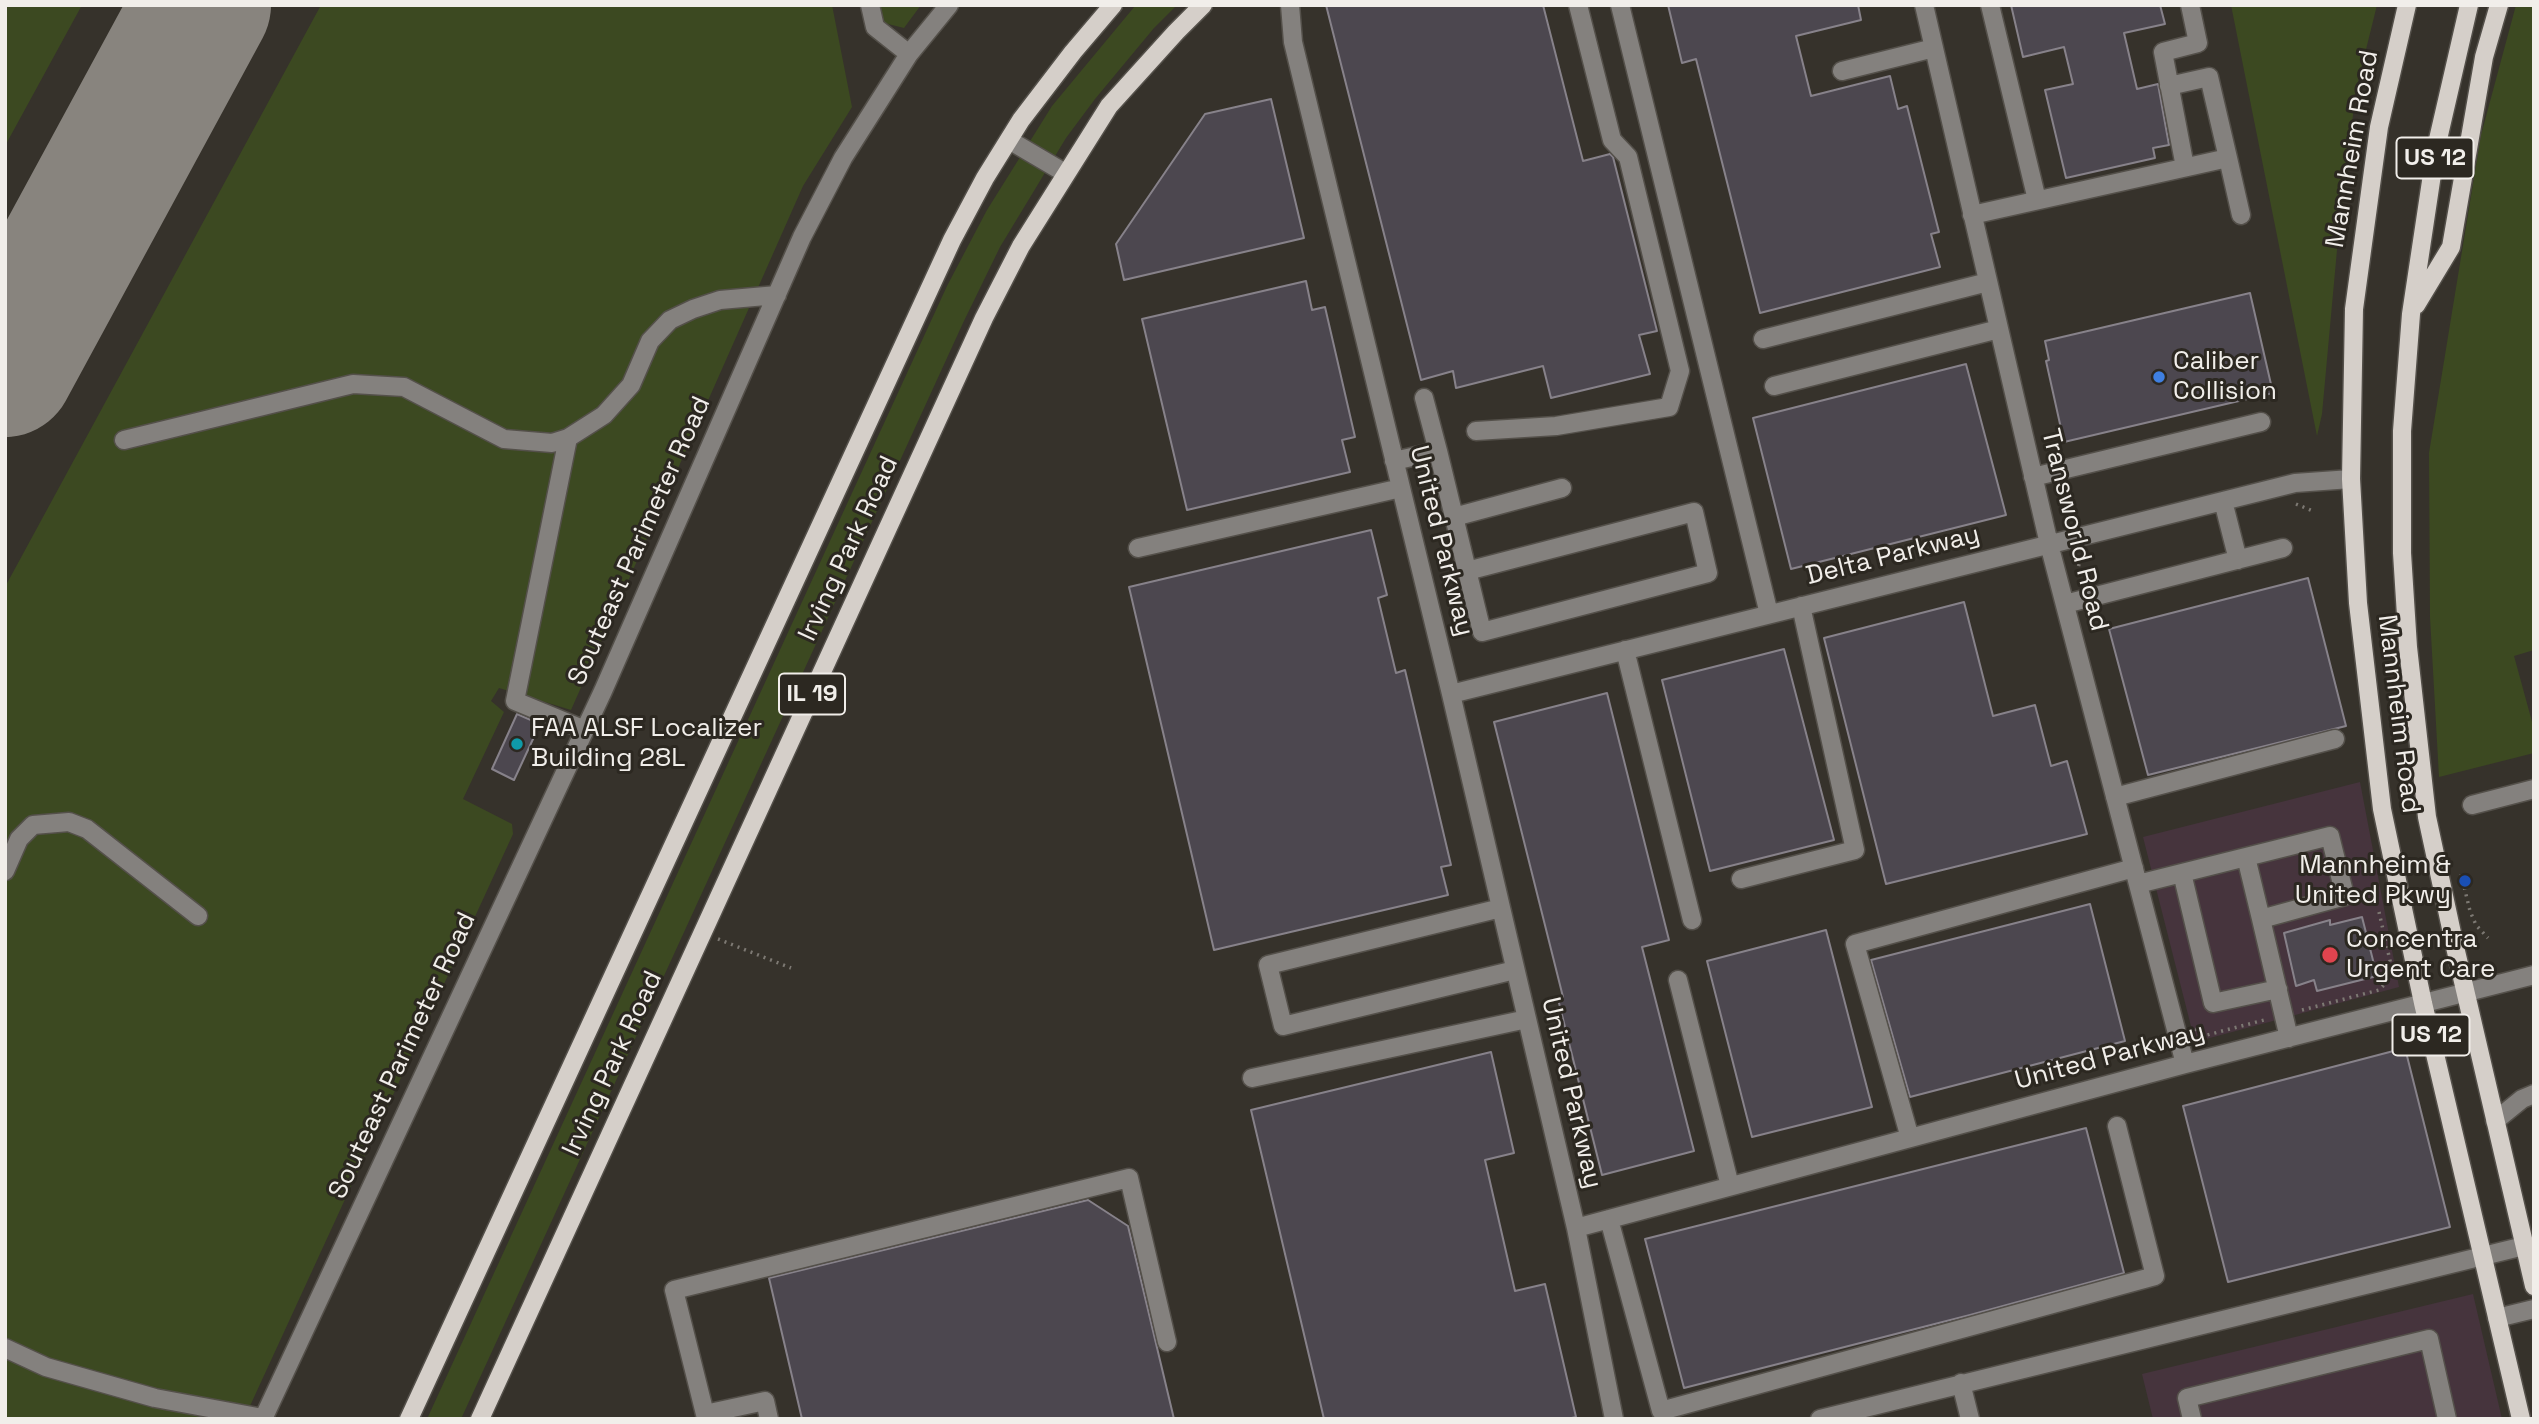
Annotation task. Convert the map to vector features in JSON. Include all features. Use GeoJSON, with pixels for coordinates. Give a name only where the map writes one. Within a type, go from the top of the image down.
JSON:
{"type":"FeatureCollection","features":[{"type":"Feature","properties":{"kind":"main road","name":"Irving Park Road"},"geometry":{"type":"LineString","coordinates":[[409,1419],[952,240],[1021,120],[1113,5]]}},
{"type":"Feature","properties":{"kind":"main road","name":"Irving Park Road"},"geometry":{"type":"LineString","coordinates":[[480,1419],[984,318],[1021,246],[1109,106],[1175,32],[1203,5]]}},
{"type":"Feature","properties":{"kind":"main road","name":"Mannheim Road"},"geometry":{"type":"LineString","coordinates":[[2407,5],[2379,127],[2354,309],[2351,479],[2362,648],[2382,809],[2423,1003],[2521,1419]]}},
{"type":"Feature","properties":{"kind":"main road","name":"Mannheim Road"},"geometry":{"type":"LineString","coordinates":[[2469,5],[2436,148],[2411,314],[2402,430],[2402,554],[2408,647],[2427,817],[2534,1286]]}},
{"type":"Feature","properties":{"kind":"main road"},"geometry":{"type":"LineString","coordinates":[[2411,314],[2451,247],[2484,57],[2498,5]]}},
{"type":"Feature","properties":{"kind":"street"},"geometry":{"type":"LineString","coordinates":[[870,5],[876,27],[909,54]]}},
{"type":"Feature","properties":{"kind":"street","name":"Souteast Parimeter Road"},"geometry":{"type":"LineString","coordinates":[[263,1419],[585,730],[802,237],[843,158],[909,54],[949,5]]}},
{"type":"Feature","properties":{"kind":"street","name":"United Parkway"},"geometry":{"type":"LineString","coordinates":[[1290,5],[1293,42],[1451,694],[1576,1228],[2185,1064],[2534,975]]}},
{"type":"Feature","properties":{"kind":"street"},"geometry":{"type":"LineString","coordinates":[[1476,432],[1556,426],[1669,407],[1680,371],[1628,157],[1612,140],[1578,5]]}},
{"type":"Feature","properties":{"kind":"street"},"geometry":{"type":"LineString","coordinates":[[1620,5],[1769,614]]}},
{"type":"Feature","properties":{"kind":"street","name":"Transworld Road"},"geometry":{"type":"LineString","coordinates":[[1924,5],[2049,544],[2185,1064]]}},
{"type":"Feature","properties":{"kind":"street"},"geometry":{"type":"LineString","coordinates":[[1990,5],[2038,200]]}},
{"type":"Feature","properties":{"kind":"street"},"geometry":{"type":"LineString","coordinates":[[2185,167],[2162,52],[2198,43],[2190,5]]}},
{"type":"Feature","properties":{"kind":"street"},"geometry":{"type":"LineString","coordinates":[[1842,71],[1934,48]]}},
{"type":"Feature","properties":{"kind":"street"},"geometry":{"type":"LineString","coordinates":[[2169,86],[2209,77],[2241,215]]}},
{"type":"Feature","properties":{"kind":"street"},"geometry":{"type":"LineString","coordinates":[[1009,140],[1065,173]]}},
{"type":"Feature","properties":{"kind":"street"},"geometry":{"type":"LineString","coordinates":[[1972,215],[2228,158]]}},
{"type":"Feature","properties":{"kind":"street"},"geometry":{"type":"LineString","coordinates":[[1763,339],[1988,282]]}},
{"type":"Feature","properties":{"kind":"street"},"geometry":{"type":"LineString","coordinates":[[124,440],[353,384],[404,387],[504,439],[552,443],[568,438],[604,415],[631,385],[650,341],[670,320],[720,300],[777,295]]}},
{"type":"Feature","properties":{"kind":"street"},"geometry":{"type":"LineString","coordinates":[[1774,386],[1999,329]]}},
{"type":"Feature","properties":{"kind":"street"},"geometry":{"type":"LineString","coordinates":[[1424,398],[1482,632],[1708,573],[1694,512],[1467,571]]}},
{"type":"Feature","properties":{"kind":"street"},"geometry":{"type":"LineString","coordinates":[[2033,477],[2261,422]]}},
{"type":"Feature","properties":{"kind":"street"},"geometry":{"type":"LineString","coordinates":[[568,438],[515,701],[585,730]]}},
{"type":"Feature","properties":{"kind":"street"},"geometry":{"type":"LineString","coordinates":[[1394,461],[1438,451]]}},
{"type":"Feature","properties":{"kind":"street","name":"Delta Parkway"},"geometry":{"type":"LineString","coordinates":[[1451,694],[2223,500],[2295,483],[2351,479]]}},
{"type":"Feature","properties":{"kind":"street"},"geometry":{"type":"LineString","coordinates":[[1138,548],[1401,488]]}},
{"type":"Feature","properties":{"kind":"street"},"geometry":{"type":"LineString","coordinates":[[1454,517],[1562,488]]}},
{"type":"Feature","properties":{"kind":"street"},"geometry":{"type":"LineString","coordinates":[[2223,500],[2238,560]]}},
{"type":"Feature","properties":{"kind":"street"},"geometry":{"type":"LineString","coordinates":[[2065,604],[2283,548]]}},
{"type":"Feature","properties":{"kind":"street"},"geometry":{"type":"LineString","coordinates":[[1741,879],[1855,850],[1801,606]]}},
{"type":"Feature","properties":{"kind":"street"},"geometry":{"type":"LineString","coordinates":[[1625,650],[1692,920]]}},
{"type":"Feature","properties":{"kind":"street"},"geometry":{"type":"LineString","coordinates":[[2115,797],[2335,739]]}},
{"type":"Feature","properties":{"kind":"street"},"geometry":{"type":"LineString","coordinates":[[2472,805],[2534,789]]}},
{"type":"Feature","properties":{"kind":"street"},"geometry":{"type":"LineString","coordinates":[[5,871],[19,839],[33,825],[69,822],[87,829],[198,916]]}},
{"type":"Feature","properties":{"kind":"street"},"geometry":{"type":"LineString","coordinates":[[1910,1138],[1855,944],[2136,876],[2182,873],[2330,836],[2345,896],[2261,919]]}},
{"type":"Feature","properties":{"kind":"street"},"geometry":{"type":"LineString","coordinates":[[2246,857],[2289,1038]]}},
{"type":"Feature","properties":{"kind":"street"},"geometry":{"type":"LineString","coordinates":[[2182,873],[2213,1003],[2278,989]]}},
{"type":"Feature","properties":{"kind":"street"},"geometry":{"type":"LineString","coordinates":[[1501,908],[1268,965],[1283,1026],[1515,970]]}},
{"type":"Feature","properties":{"kind":"street"},"geometry":{"type":"LineString","coordinates":[[1678,980],[1730,1186]]}},
{"type":"Feature","properties":{"kind":"street"},"geometry":{"type":"LineString","coordinates":[[1252,1078],[1527,1019]]}},
{"type":"Feature","properties":{"kind":"street"},"geometry":{"type":"LineString","coordinates":[[2495,1121],[2522,1099],[2534,1094]]}},
{"type":"Feature","properties":{"kind":"street"},"geometry":{"type":"LineString","coordinates":[[1609,1219],[1661,1411],[2155,1276],[2118,1126]]}},
{"type":"Feature","properties":{"kind":"street"},"geometry":{"type":"LineString","coordinates":[[769,1419],[765,1401],[705,1416],[674,1290],[1129,1178],[1167,1342]]}},
{"type":"Feature","properties":{"kind":"street"},"geometry":{"type":"LineString","coordinates":[[1576,1228],[1614,1419]]}},
{"type":"Feature","properties":{"kind":"street"},"geometry":{"type":"LineString","coordinates":[[1820,1419],[2524,1247]]}},
{"type":"Feature","properties":{"kind":"street"},"geometry":{"type":"LineString","coordinates":[[2497,1318],[2534,1309]]}},
{"type":"Feature","properties":{"kind":"street"},"geometry":{"type":"LineString","coordinates":[[2192,1419],[2187,1398],[2428,1339],[2447,1419]]}},
{"type":"Feature","properties":{"kind":"street"},"geometry":{"type":"LineString","coordinates":[[5,1348],[46,1367],[155,1398],[263,1419]]}},
{"type":"Feature","properties":{"kind":"street"},"geometry":{"type":"LineString","coordinates":[[1961,1383],[1970,1419]]}},
{"type":"Feature","properties":{"kind":"path"},"geometry":{"type":"LineString","coordinates":[[2460,873],[2476,925],[2488,938]]}},
{"type":"Feature","properties":{"kind":"path"},"geometry":{"type":"LineString","coordinates":[[702,932],[791,968]]}},
{"type":"Feature","properties":{"kind":"shaded area"},"geometry":{"type":"Polygon","coordinates":[[[2360,782],[2399,987],[2195,1042],[2143,837],[2360,782]]]}},
{"type":"Feature","properties":{"kind":"shaded area"},"geometry":{"type":"Polygon","coordinates":[[[2473,1294],[2502,1419],[2153,1419],[2142,1374],[2473,1294]]]}},
{"type":"Feature","properties":{"kind":"green space"},"geometry":{"type":"Polygon","coordinates":[[[5,5],[82,5],[5,146],[5,5]]]}},
{"type":"Feature","properties":{"kind":"green space"},"geometry":{"type":"Polygon","coordinates":[[[321,5],[832,5],[852,107],[803,186],[571,710],[499,688],[491,701],[504,712],[463,799],[512,824],[513,834],[244,1419],[5,1419],[5,587],[321,5]]]}},
{"type":"Feature","properties":{"kind":"green space"},"geometry":{"type":"Polygon","coordinates":[[[880,5],[921,5],[904,28],[884,23],[880,5]]]}},
{"type":"Feature","properties":{"kind":"green space"},"geometry":{"type":"Polygon","coordinates":[[[1177,5],[1154,28],[1066,138],[1000,247],[461,1419],[427,1419],[947,286],[987,210],[1052,106],[1135,6],[1177,5]]]}},
{"type":"Feature","properties":{"kind":"green space"},"geometry":{"type":"Polygon","coordinates":[[[2231,5],[2377,5],[2356,90],[2338,239],[2322,414],[2317,436],[2231,5]]]}},
{"type":"Feature","properties":{"kind":"green space"},"geometry":{"type":"Polygon","coordinates":[[[2516,5],[2534,5],[2534,650],[2514,656],[2534,729],[2534,753],[2439,777],[2430,617],[2429,453],[2481,135],[2516,5]]]}},
{"type":"Feature","properties":{"kind":"building"},"geometry":{"type":"Polygon","coordinates":[[[1326,5],[1543,5],[1583,161],[1610,154],[1613,157],[1657,331],[1639,335],[1650,374],[1551,398],[1543,366],[1456,388],[1453,371],[1421,380],[1326,5]]]}},
{"type":"Feature","properties":{"kind":"building"},"geometry":{"type":"Polygon","coordinates":[[[1668,5],[1858,5],[1861,20],[1796,36],[1811,96],[1890,76],[1898,109],[1907,106],[1939,232],[1931,234],[1940,267],[1760,313],[1696,59],[1682,63],[1668,5]]]}},
{"type":"Feature","properties":{"kind":"building"},"geometry":{"type":"Polygon","coordinates":[[[2011,5],[2160,5],[2165,24],[2124,33],[2137,89],[2158,84],[2169,145],[2153,148],[2155,158],[2066,178],[2045,90],[2073,84],[2064,47],[2023,57],[2011,5]]]}},
{"type":"Feature","properties":{"kind":"building"},"geometry":{"type":"Polygon","coordinates":[[[1271,99],[1304,238],[1124,280],[1116,244],[1205,114],[1271,99]]]}},
{"type":"Feature","properties":{"kind":"building"},"geometry":{"type":"Polygon","coordinates":[[[1306,281],[1312,310],[1325,307],[1355,437],[1342,440],[1350,472],[1187,510],[1142,319],[1306,281]]]}},
{"type":"Feature","properties":{"kind":"building","name":"Caliber Collision"},"geometry":{"type":"Polygon","coordinates":[[[2250,293],[2273,393],[2064,442],[2046,361],[2049,360],[2045,341],[2250,293]]]}},
{"type":"Feature","properties":{"kind":"building"},"geometry":{"type":"Polygon","coordinates":[[[1966,364],[2006,515],[1791,569],[1753,418],[1966,364]]]}},
{"type":"Feature","properties":{"kind":"building"},"geometry":{"type":"Polygon","coordinates":[[[1371,530],[1387,595],[1378,598],[1396,673],[1405,670],[1451,865],[1441,867],[1448,895],[1214,950],[1129,587],[1371,530]]]}},
{"type":"Feature","properties":{"kind":"building"},"geometry":{"type":"Polygon","coordinates":[[[2308,578],[2346,726],[2148,775],[2109,629],[2308,578]]]}},
{"type":"Feature","properties":{"kind":"building"},"geometry":{"type":"Polygon","coordinates":[[[1964,602],[1993,716],[2035,705],[2051,766],[2067,761],[2087,834],[1886,884],[1824,638],[1964,602]]]}},
{"type":"Feature","properties":{"kind":"building"},"geometry":{"type":"Polygon","coordinates":[[[1784,649],[1834,840],[1710,871],[1662,680],[1784,649]]]}},
{"type":"Feature","properties":{"kind":"building"},"geometry":{"type":"Polygon","coordinates":[[[1607,693],[1669,940],[1642,947],[1694,1151],[1602,1175],[1558,999],[1563,997],[1494,722],[1607,693]]]}},
{"type":"Feature","properties":{"kind":"building","name":"FAA ALSF Localizer Building 28L"},"geometry":{"type":"Polygon","coordinates":[[[517,714],[540,724],[514,780],[492,769],[517,714]]]}},
{"type":"Feature","properties":{"kind":"building"},"geometry":{"type":"Polygon","coordinates":[[[2090,904],[2125,1041],[1910,1097],[1871,960],[2090,904]]]}},
{"type":"Feature","properties":{"kind":"building","name":"Concentra Urgent Care"},"geometry":{"type":"Polygon","coordinates":[[[2362,917],[2377,976],[2317,991],[2314,980],[2296,986],[2284,933],[2330,920],[2330,925],[2362,917]]]}},
{"type":"Feature","properties":{"kind":"building"},"geometry":{"type":"Polygon","coordinates":[[[1826,930],[1872,1107],[1752,1137],[1707,961],[1826,930]]]}},
{"type":"Feature","properties":{"kind":"building"},"geometry":{"type":"Polygon","coordinates":[[[2405,1048],[2450,1227],[2228,1282],[2183,1106],[2405,1048]]]}},
{"type":"Feature","properties":{"kind":"building"},"geometry":{"type":"Polygon","coordinates":[[[1491,1052],[1514,1153],[1485,1160],[1515,1291],[1545,1284],[1576,1417],[1324,1419],[1251,1110],[1491,1052]]]}},
{"type":"Feature","properties":{"kind":"building"},"geometry":{"type":"Polygon","coordinates":[[[2086,1128],[2124,1273],[1684,1388],[1645,1239],[2086,1128]]]}},
{"type":"Feature","properties":{"kind":"building"},"geometry":{"type":"Polygon","coordinates":[[[1088,1200],[1128,1226],[1174,1419],[802,1419],[769,1278],[1088,1200]]]}},
{"type":"Feature","properties":{"kind":"taxiway"},"geometry":{"type":"LineString","coordinates":[[5,309],[132,133]]}},
{"type":"Feature","properties":{"kind":"runway"},"geometry":{"type":"LineString","coordinates":[[5,368],[202,5]]}},
{"type":"Feature","properties":{"kind":"place","name":"Caliber Collision"},"geometry":{"type":"Point","coordinates":[2159,377]}},
{"type":"Feature","properties":{"kind":"place","name":"FAA ALSF Localizer Building 28L"},"geometry":{"type":"Point","coordinates":[517,744]}},
{"type":"Feature","properties":{"kind":"place","name":"Mannheim & United Pkwy"},"geometry":{"type":"Point","coordinates":[2465,881]}},
{"type":"Feature","properties":{"kind":"place","name":"Concentra Urgent Care"},"geometry":{"type":"Point","coordinates":[2330,955]}}]}
